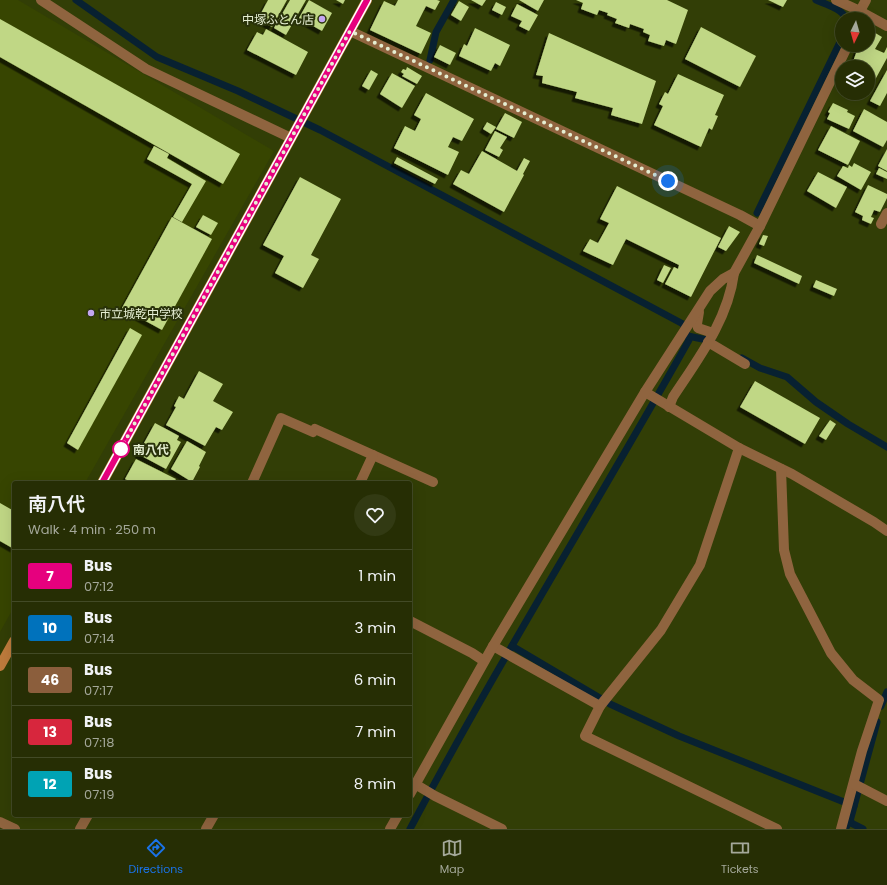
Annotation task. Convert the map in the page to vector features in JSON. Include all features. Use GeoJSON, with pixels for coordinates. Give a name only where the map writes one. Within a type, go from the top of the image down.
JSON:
{"type":"FeatureCollection","features":[{"type":"Feature","properties":{"kind":"street"},"geometry":{"type":"LineString","coordinates":[[41,0],[146,69],[291,138]]}},
{"type":"Feature","properties":{"kind":"street"},"geometry":{"type":"LineString","coordinates":[[103,481],[367,0]]}},
{"type":"Feature","properties":{"kind":"street"},"geometry":{"type":"LineString","coordinates":[[836,0],[859,12],[866,0]]}},
{"type":"Feature","properties":{"kind":"street"},"geometry":{"type":"LineString","coordinates":[[875,20],[887,26]]}},
{"type":"Feature","properties":{"kind":"street"},"geometry":{"type":"LineString","coordinates":[[350,31],[740,215],[760,226]]}},
{"type":"Feature","properties":{"kind":"street"},"geometry":{"type":"LineString","coordinates":[[666,405],[673,397],[710,338],[728,303],[734,273],[760,226],[845,52]]}},
{"type":"Feature","properties":{"kind":"street"},"geometry":{"type":"LineString","coordinates":[[881,224],[887,213]]}},
{"type":"Feature","properties":{"kind":"street"},"geometry":{"type":"LineString","coordinates":[[502,829],[435,796],[415,789],[484,661],[497,648],[680,339],[710,291],[723,279],[734,273]]}},
{"type":"Feature","properties":{"kind":"street"},"geometry":{"type":"LineString","coordinates":[[699,309],[697,324],[698,328],[745,364]]}},
{"type":"Feature","properties":{"kind":"street"},"geometry":{"type":"LineString","coordinates":[[647,394],[739,448],[781,470],[792,474],[887,531]]}},
{"type":"Feature","properties":{"kind":"street"},"geometry":{"type":"LineString","coordinates":[[253,481],[281,418],[313,432],[315,429],[433,482]]}},
{"type":"Feature","properties":{"kind":"street"},"geometry":{"type":"LineString","coordinates":[[739,448],[700,565],[661,630],[600,706],[585,736],[777,829]]}},
{"type":"Feature","properties":{"kind":"street"},"geometry":{"type":"LineString","coordinates":[[361,481],[373,455]]}},
{"type":"Feature","properties":{"kind":"street"},"geometry":{"type":"LineString","coordinates":[[781,470],[784,550],[790,574],[831,653],[853,680],[879,700],[862,751],[858,787],[850,798],[841,829]]}},
{"type":"Feature","properties":{"kind":"street"},"geometry":{"type":"LineString","coordinates":[[412,622],[472,653],[484,661]]}},
{"type":"Feature","properties":{"kind":"street"},"geometry":{"type":"LineString","coordinates":[[0,666],[12,645]]}},
{"type":"Feature","properties":{"kind":"street"},"geometry":{"type":"LineString","coordinates":[[497,648],[600,706]]}},
{"type":"Feature","properties":{"kind":"street"},"geometry":{"type":"LineString","coordinates":[[858,787],[887,801]]}},
{"type":"Feature","properties":{"kind":"street"},"geometry":{"type":"LineString","coordinates":[[80,829],[87,817]]}},
{"type":"Feature","properties":{"kind":"street"},"geometry":{"type":"LineString","coordinates":[[206,829],[213,817]]}},
{"type":"Feature","properties":{"kind":"street"},"geometry":{"type":"LineString","coordinates":[[390,829],[397,817]]}},
{"type":"Feature","properties":{"kind":"street"},"geometry":{"type":"LineString","coordinates":[[0,822],[14,828]]}},
{"type":"Feature","properties":{"kind":"shaded area","name":"市立城乾中学校"},"geometry":{"type":"Polygon","coordinates":[[[0,0],[18,0],[274,151],[86,481],[12,481],[12,611],[0,632],[0,0]]]}},
{"type":"Feature","properties":{"kind":"building"},"geometry":{"type":"Polygon","coordinates":[[[268,0],[287,0],[272,27],[258,19],[268,0]]]}},
{"type":"Feature","properties":{"kind":"building"},"geometry":{"type":"Polygon","coordinates":[[[290,0],[306,0],[286,35],[274,28],[290,0]]]}},
{"type":"Feature","properties":{"kind":"building"},"geometry":{"type":"Polygon","coordinates":[[[309,0],[332,13],[322,31],[299,18],[309,0]]]}},
{"type":"Feature","properties":{"kind":"building"},"geometry":{"type":"Polygon","coordinates":[[[336,0],[345,0],[343,4],[336,0]]]}},
{"type":"Feature","properties":{"kind":"building"},"geometry":{"type":"Polygon","coordinates":[[[398,0],[440,1],[435,10],[426,6],[416,26],[431,33],[421,54],[370,30],[384,1],[395,6],[398,0]]]}},
{"type":"Feature","properties":{"kind":"building"},"geometry":{"type":"Polygon","coordinates":[[[471,0],[486,0],[482,6],[471,0]]]}},
{"type":"Feature","properties":{"kind":"building"},"geometry":{"type":"Polygon","coordinates":[[[519,0],[544,0],[538,11],[519,0]]]}},
{"type":"Feature","properties":{"kind":"building"},"geometry":{"type":"Polygon","coordinates":[[[576,0],[667,0],[688,10],[676,44],[666,40],[664,46],[648,41],[650,35],[643,32],[644,29],[630,24],[629,28],[615,23],[617,19],[607,15],[608,13],[599,10],[597,15],[581,9],[583,3],[576,0]]]}},
{"type":"Feature","properties":{"kind":"building"},"geometry":{"type":"Polygon","coordinates":[[[768,0],[787,0],[783,7],[768,0]]]}},
{"type":"Feature","properties":{"kind":"building"},"geometry":{"type":"Polygon","coordinates":[[[459,1],[469,7],[461,21],[451,15],[459,1]]]}},
{"type":"Feature","properties":{"kind":"building"},"geometry":{"type":"Polygon","coordinates":[[[496,2],[506,7],[502,15],[492,10],[496,2]]]}},
{"type":"Feature","properties":{"kind":"building"},"geometry":{"type":"Polygon","coordinates":[[[517,4],[538,15],[529,31],[519,26],[522,21],[511,16],[517,4]]]}},
{"type":"Feature","properties":{"kind":"building"},"geometry":{"type":"Polygon","coordinates":[[[0,19],[240,154],[223,184],[0,57],[0,19]]]}},
{"type":"Feature","properties":{"kind":"building"},"geometry":{"type":"Polygon","coordinates":[[[701,27],[756,56],[740,87],[685,59],[701,27]]]}},
{"type":"Feature","properties":{"kind":"building"},"geometry":{"type":"Polygon","coordinates":[[[475,28],[510,45],[500,66],[495,63],[491,71],[459,56],[464,44],[467,46],[475,28]]]}},
{"type":"Feature","properties":{"kind":"building"},"geometry":{"type":"Polygon","coordinates":[[[266,29],[308,52],[296,75],[247,50],[257,32],[263,35],[266,29]]]}},
{"type":"Feature","properties":{"kind":"building"},"geometry":{"type":"Polygon","coordinates":[[[549,33],[656,81],[642,124],[611,115],[613,108],[575,98],[577,92],[542,83],[543,76],[536,75],[549,33]]]}},
{"type":"Feature","properties":{"kind":"building"},"geometry":{"type":"Polygon","coordinates":[[[875,33],[882,37],[875,49],[875,33]]]}},
{"type":"Feature","properties":{"kind":"building"},"geometry":{"type":"Polygon","coordinates":[[[440,45],[456,53],[450,65],[434,57],[440,45]]]}},
{"type":"Feature","properties":{"kind":"building"},"geometry":{"type":"Polygon","coordinates":[[[887,47],[887,58],[875,80],[875,60],[854,60],[856,52],[875,52],[875,49],[884,53],[887,47]]]}},
{"type":"Feature","properties":{"kind":"building"},"geometry":{"type":"Polygon","coordinates":[[[407,67],[422,76],[417,84],[402,76],[404,74],[401,72],[403,69],[406,70],[407,67]]]}},
{"type":"Feature","properties":{"kind":"building"},"geometry":{"type":"Polygon","coordinates":[[[371,70],[378,74],[369,90],[362,86],[371,70]]]}},
{"type":"Feature","properties":{"kind":"building"},"geometry":{"type":"Polygon","coordinates":[[[887,70],[887,93],[880,106],[870,101],[875,100],[875,92],[887,70]]]}},
{"type":"Feature","properties":{"kind":"building"},"geometry":{"type":"Polygon","coordinates":[[[392,73],[415,86],[402,108],[380,94],[392,73]]]}},
{"type":"Feature","properties":{"kind":"building"},"geometry":{"type":"Polygon","coordinates":[[[678,74],[724,95],[715,115],[718,116],[712,130],[709,128],[701,147],[654,125],[663,106],[659,104],[665,92],[668,94],[678,74]]]}},
{"type":"Feature","properties":{"kind":"building"},"geometry":{"type":"Polygon","coordinates":[[[426,93],[474,119],[462,141],[453,137],[448,147],[459,152],[448,175],[394,148],[405,126],[415,131],[421,119],[414,115],[426,93]]]}},
{"type":"Feature","properties":{"kind":"building"},"geometry":{"type":"Polygon","coordinates":[[[833,103],[848,110],[847,112],[855,116],[849,129],[827,119],[830,113],[828,112],[833,103]]]}},
{"type":"Feature","properties":{"kind":"building"},"geometry":{"type":"Polygon","coordinates":[[[864,109],[887,122],[887,140],[883,147],[853,131],[864,109]]]}},
{"type":"Feature","properties":{"kind":"building"},"geometry":{"type":"Polygon","coordinates":[[[505,113],[522,122],[514,138],[496,129],[505,113]]]}},
{"type":"Feature","properties":{"kind":"building"},"geometry":{"type":"Polygon","coordinates":[[[487,122],[496,127],[491,134],[483,129],[487,122]]]}},
{"type":"Feature","properties":{"kind":"building"},"geometry":{"type":"Polygon","coordinates":[[[831,126],[860,141],[848,165],[818,150],[831,126]]]}},
{"type":"Feature","properties":{"kind":"building"},"geometry":{"type":"Polygon","coordinates":[[[495,131],[507,137],[500,148],[503,150],[499,157],[485,150],[495,131]]]}},
{"type":"Feature","properties":{"kind":"building"},"geometry":{"type":"Polygon","coordinates":[[[154,146],[169,154],[167,158],[206,181],[182,222],[173,217],[192,184],[147,159],[154,146]]]}},
{"type":"Feature","properties":{"kind":"building"},"geometry":{"type":"Polygon","coordinates":[[[887,149],[887,171],[878,166],[887,149]]]}},
{"type":"Feature","properties":{"kind":"building"},"geometry":{"type":"Polygon","coordinates":[[[482,151],[517,171],[524,158],[530,161],[504,212],[453,184],[461,170],[469,174],[482,151]]]}},
{"type":"Feature","properties":{"kind":"building"},"geometry":{"type":"Polygon","coordinates":[[[397,157],[438,179],[435,184],[394,163],[397,157]]]}},
{"type":"Feature","properties":{"kind":"building"},"geometry":{"type":"Polygon","coordinates":[[[854,163],[871,172],[861,190],[837,176],[843,166],[848,168],[849,165],[852,167],[854,163]]]}},
{"type":"Feature","properties":{"kind":"building"},"geometry":{"type":"Polygon","coordinates":[[[879,168],[887,172],[887,179],[876,174],[879,168]]]}},
{"type":"Feature","properties":{"kind":"building"},"geometry":{"type":"Polygon","coordinates":[[[818,172],[847,187],[836,208],[807,191],[818,172]]]}},
{"type":"Feature","properties":{"kind":"building"},"geometry":{"type":"Polygon","coordinates":[[[300,177],[341,199],[311,255],[319,259],[303,288],[275,273],[284,256],[263,245],[300,177]]]}},
{"type":"Feature","properties":{"kind":"building"},"geometry":{"type":"Polygon","coordinates":[[[868,185],[887,194],[887,198],[880,212],[874,210],[871,217],[874,218],[871,224],[862,220],[863,216],[855,212],[868,185]]]}},
{"type":"Feature","properties":{"kind":"building"},"geometry":{"type":"Polygon","coordinates":[[[617,186],[721,238],[691,297],[665,284],[674,267],[678,269],[679,265],[626,239],[613,265],[583,251],[590,239],[598,243],[609,223],[600,219],[617,186]]]}},
{"type":"Feature","properties":{"kind":"building"},"geometry":{"type":"Polygon","coordinates":[[[203,215],[218,223],[211,235],[196,227],[203,215]]]}},
{"type":"Feature","properties":{"kind":"building"},"geometry":{"type":"Polygon","coordinates":[[[172,217],[212,239],[162,330],[122,308],[172,217]]]}},
{"type":"Feature","properties":{"kind":"building"},"geometry":{"type":"Polygon","coordinates":[[[729,226],[740,232],[726,251],[718,247],[729,226]]]}},
{"type":"Feature","properties":{"kind":"building"},"geometry":{"type":"Polygon","coordinates":[[[763,235],[768,236],[764,246],[759,244],[763,235]]]}},
{"type":"Feature","properties":{"kind":"building"},"geometry":{"type":"Polygon","coordinates":[[[757,255],[802,276],[799,284],[754,263],[757,255]]]}},
{"type":"Feature","properties":{"kind":"building"},"geometry":{"type":"Polygon","coordinates":[[[664,265],[671,268],[663,283],[657,280],[664,265]]]}},
{"type":"Feature","properties":{"kind":"building"},"geometry":{"type":"Polygon","coordinates":[[[816,280],[837,289],[834,296],[813,287],[816,280]]]}},
{"type":"Feature","properties":{"kind":"building"},"geometry":{"type":"Polygon","coordinates":[[[130,328],[142,335],[78,450],[67,443],[130,328]]]}},
{"type":"Feature","properties":{"kind":"building"},"geometry":{"type":"Polygon","coordinates":[[[199,371],[223,384],[213,401],[233,412],[222,430],[216,427],[205,446],[166,425],[176,407],[174,406],[179,396],[184,399],[199,371]]]}},
{"type":"Feature","properties":{"kind":"building"},"geometry":{"type":"Polygon","coordinates":[[[755,381],[820,418],[805,444],[740,407],[755,381]]]}},
{"type":"Feature","properties":{"kind":"building"},"geometry":{"type":"Polygon","coordinates":[[[830,420],[836,424],[826,440],[819,436],[830,420]]]}},
{"type":"Feature","properties":{"kind":"building"},"geometry":{"type":"Polygon","coordinates":[[[155,423],[179,436],[177,440],[181,442],[166,469],[138,454],[155,423]]]}},
{"type":"Feature","properties":{"kind":"building"},"geometry":{"type":"Polygon","coordinates":[[[187,441],[206,452],[193,481],[171,469],[187,441]]]}},
{"type":"Feature","properties":{"kind":"building"},"geometry":{"type":"Polygon","coordinates":[[[136,459],[176,479],[174,481],[129,481],[125,479],[136,459]]]}},
{"type":"Feature","properties":{"kind":"building"},"geometry":{"type":"Polygon","coordinates":[[[0,503],[12,510],[12,548],[0,541],[0,503]]]}},
{"type":"Feature","properties":{"kind":"waterway"},"geometry":{"type":"LineString","coordinates":[[76,0],[157,57],[238,91],[320,130],[683,324],[689,340],[443,767],[410,829]]}},
{"type":"Feature","properties":{"kind":"waterway"},"geometry":{"type":"LineString","coordinates":[[430,60],[436,32],[454,0]]}},
{"type":"Feature","properties":{"kind":"waterway"},"geometry":{"type":"LineString","coordinates":[[816,0],[841,12]]}},
{"type":"Feature","properties":{"kind":"waterway"},"geometry":{"type":"LineString","coordinates":[[757,213],[835,52]]}},
{"type":"Feature","properties":{"kind":"waterway"},"geometry":{"type":"LineString","coordinates":[[688,336],[712,341]]}},
{"type":"Feature","properties":{"kind":"waterway"},"geometry":{"type":"LineString","coordinates":[[742,358],[760,368],[787,377],[816,402],[848,424],[887,447]]}},
{"type":"Feature","properties":{"kind":"waterway"},"geometry":{"type":"LineString","coordinates":[[512,646],[610,704],[679,736],[854,806]]}},
{"type":"Feature","properties":{"kind":"waterway"},"geometry":{"type":"LineString","coordinates":[[881,706],[887,692]]}},
{"type":"Feature","properties":{"kind":"waterway"},"geometry":{"type":"LineString","coordinates":[[845,829],[850,821],[877,722]]}},
{"type":"Feature","properties":{"kind":"waterway"},"geometry":{"type":"LineString","coordinates":[[850,821],[863,829]]}},
{"type":"Feature","properties":{"kind":"bus line","name":"7"},"geometry":{"type":"LineString","coordinates":[[103,481],[367,0]]}},
{"type":"Feature","properties":{"kind":"place","name":"中塚ふとん店"},"geometry":{"type":"Point","coordinates":[322,19]}},
{"type":"Feature","properties":{"kind":"place","name":"市立城乾中学校"},"geometry":{"type":"Point","coordinates":[91,313]}},
{"type":"Feature","properties":{"kind":"place","name":"南八代"},"geometry":{"type":"Point","coordinates":[121,449]}},
{"type":"Feature","properties":{"kind":"route"},"geometry":{"type":"LineString","coordinates":[[121,449],[119,452],[350,31],[668,181]]}}]}
